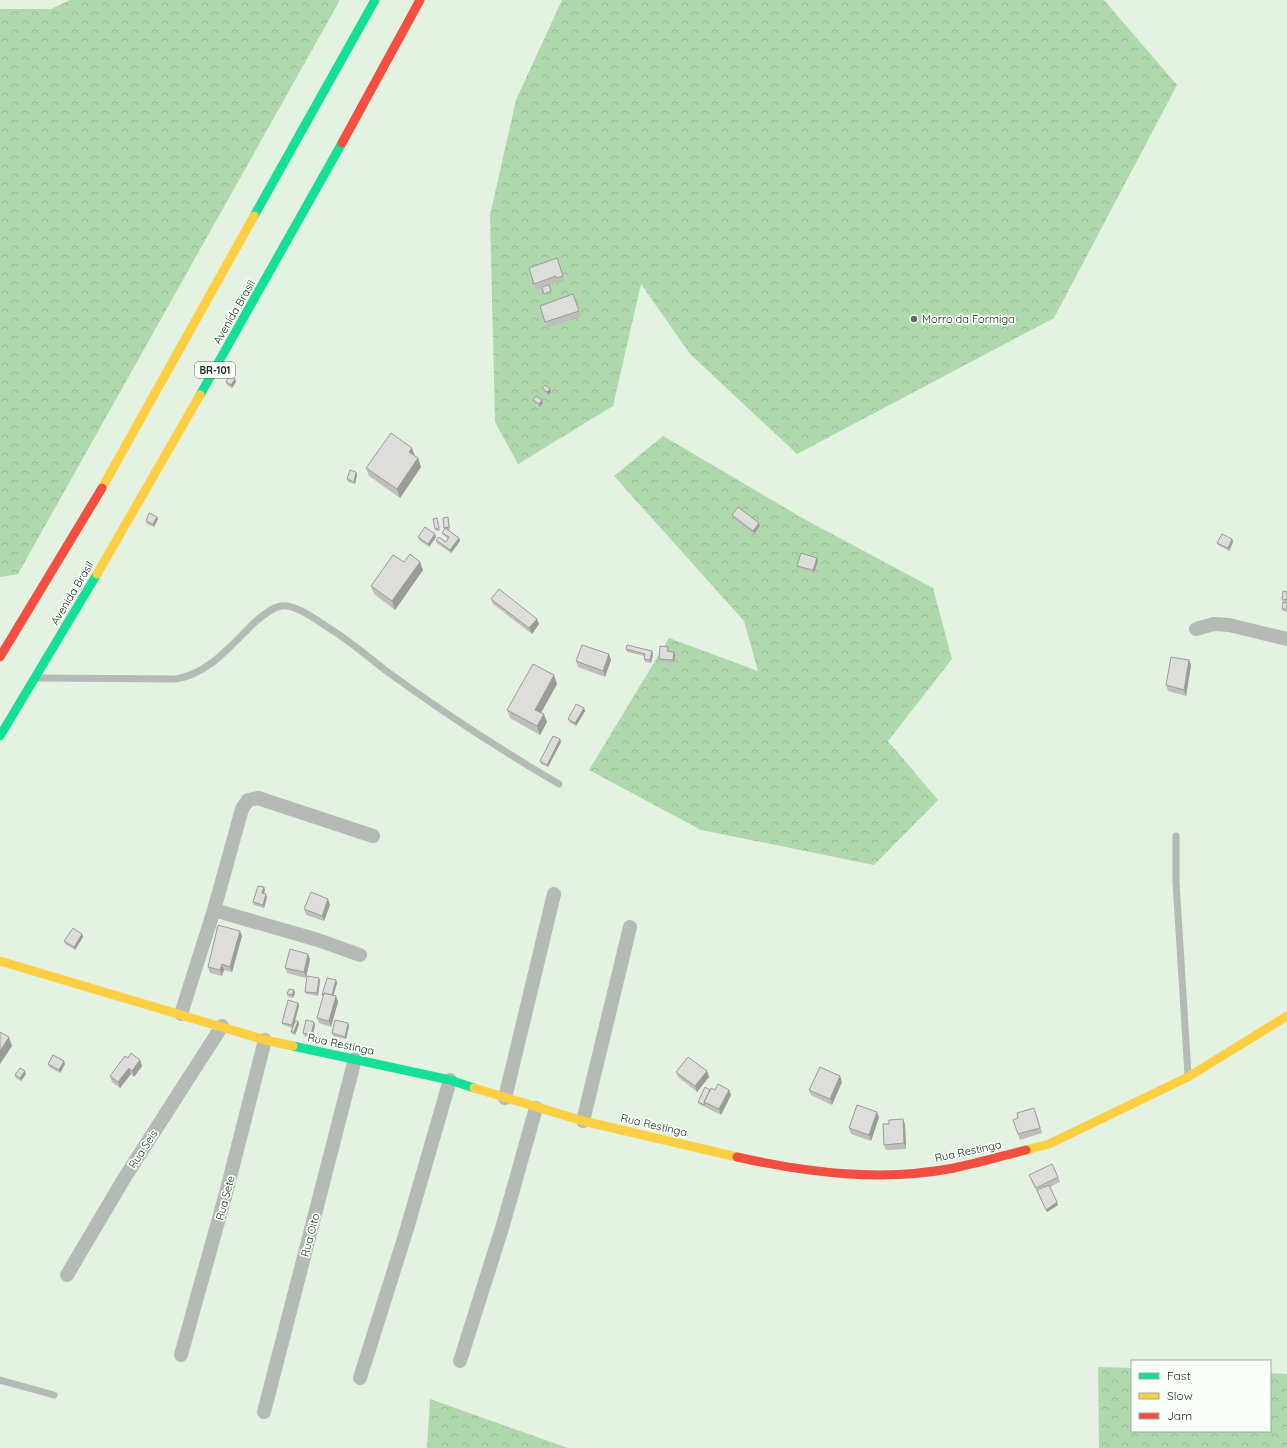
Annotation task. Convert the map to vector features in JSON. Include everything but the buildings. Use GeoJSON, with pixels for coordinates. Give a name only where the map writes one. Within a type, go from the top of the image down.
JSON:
{"type":"FeatureCollection","features":[{"type":"Feature","properties":{"kind":"main road"},"geometry":{"type":"LineString","coordinates":[[0,657],[106,482],[374,0]]}},
{"type":"Feature","properties":{"kind":"main road","name":"Avenida Brasil"},"geometry":{"type":"LineString","coordinates":[[0,736],[162,464],[283,250],[420,0]]}},
{"type":"Feature","properties":{"kind":"main road","name":"Rua Restinga"},"geometry":{"type":"LineString","coordinates":[[0,961],[265,1040],[450,1080],[536,1108],[583,1121],[767,1164],[844,1175],[899,1174],[954,1168],[1049,1144],[1188,1077],[1287,1016]]}},
{"type":"Feature","properties":{"kind":"street"},"geometry":{"type":"LineString","coordinates":[[1196,629],[1214,624],[1229,624],[1287,639]]}},
{"type":"Feature","properties":{"kind":"street"},"geometry":{"type":"LineString","coordinates":[[181,1014],[214,910],[245,802],[252,798],[373,836]]}},
{"type":"Feature","properties":{"kind":"street"},"geometry":{"type":"LineString","coordinates":[[505,1098],[554,894]]}},
{"type":"Feature","properties":{"kind":"street"},"geometry":{"type":"LineString","coordinates":[[214,910],[318,940],[360,955]]}},
{"type":"Feature","properties":{"kind":"street"},"geometry":{"type":"LineString","coordinates":[[583,1121],[630,927]]}},
{"type":"Feature","properties":{"kind":"street","name":"Rua Seis"},"geometry":{"type":"LineString","coordinates":[[67,1275],[125,1177],[222,1026]]}},
{"type":"Feature","properties":{"kind":"street","name":"Rua Sete"},"geometry":{"type":"LineString","coordinates":[[181,1355],[226,1193],[265,1040]]}},
{"type":"Feature","properties":{"kind":"street","name":"Rua Oito"},"geometry":{"type":"LineString","coordinates":[[264,1412],[355,1059]]}},
{"type":"Feature","properties":{"kind":"street"},"geometry":{"type":"LineString","coordinates":[[360,1378],[406,1232],[450,1080]]}},
{"type":"Feature","properties":{"kind":"street"},"geometry":{"type":"LineString","coordinates":[[460,1361],[503,1225],[536,1108]]}},
{"type":"Feature","properties":{"kind":"lane"},"geometry":{"type":"LineString","coordinates":[[35,678],[186,678],[196,675],[210,665],[273,608],[287,606],[306,614],[343,637],[385,670],[511,756],[559,784]]}},
{"type":"Feature","properties":{"kind":"lane"},"geometry":{"type":"LineString","coordinates":[[1176,836],[1176,882],[1188,1077]]}},
{"type":"Feature","properties":{"kind":"lane"},"geometry":{"type":"LineString","coordinates":[[0,1380],[54,1395]]}},
{"type":"Feature","properties":{"kind":"green space"},"geometry":{"type":"Polygon","coordinates":[[[70,0],[340,0],[18,574],[0,577],[0,9],[51,9],[70,0]]]}},
{"type":"Feature","properties":{"kind":"green space"},"geometry":{"type":"Polygon","coordinates":[[[562,0],[1104,0],[1177,85],[1054,318],[797,454],[690,354],[641,284],[613,406],[518,464],[495,422],[490,215],[516,100],[562,0]]]}},
{"type":"Feature","properties":{"kind":"green space"},"geometry":{"type":"Polygon","coordinates":[[[663,436],[806,520],[933,588],[952,659],[888,741],[938,800],[874,865],[701,830],[589,770],[669,638],[758,671],[744,621],[614,476],[663,436]]]}},
{"type":"Feature","properties":{"kind":"green space"},"geometry":{"type":"Polygon","coordinates":[[[1098,1367],[1131,1368],[1131,1432],[1271,1432],[1271,1373],[1287,1374],[1287,1448],[1099,1448],[1098,1367]]]}},
{"type":"Feature","properties":{"kind":"green space"},"geometry":{"type":"Polygon","coordinates":[[[430,1399],[568,1448],[427,1448],[430,1399]]]}},
{"type":"Feature","properties":{"kind":"traffic: fast"},"geometry":{"type":"LineString","coordinates":[[254,216],[375,0]]}},
{"type":"Feature","properties":{"kind":"traffic: fast"},"geometry":{"type":"LineString","coordinates":[[200,395],[342,143]]}},
{"type":"Feature","properties":{"kind":"traffic: fast"},"geometry":{"type":"LineString","coordinates":[[0,736],[97,574]]}},
{"type":"Feature","properties":{"kind":"traffic: fast"},"geometry":{"type":"LineString","coordinates":[[293,1046],[450,1080],[474,1088]]}},
{"type":"Feature","properties":{"kind":"traffic: slow"},"geometry":{"type":"LineString","coordinates":[[102,488],[254,216]]}},
{"type":"Feature","properties":{"kind":"traffic: slow"},"geometry":{"type":"LineString","coordinates":[[97,574],[200,395]]}},
{"type":"Feature","properties":{"kind":"traffic: slow"},"geometry":{"type":"LineString","coordinates":[[0,961],[265,1040],[293,1046]]}},
{"type":"Feature","properties":{"kind":"traffic: slow"},"geometry":{"type":"LineString","coordinates":[[1026,1150],[1049,1144],[1188,1077],[1287,1016]]}},
{"type":"Feature","properties":{"kind":"traffic: slow"},"geometry":{"type":"LineString","coordinates":[[474,1088],[583,1121],[737,1157]]}},
{"type":"Feature","properties":{"kind":"traffic: jam"},"geometry":{"type":"LineString","coordinates":[[342,143],[420,0]]}},
{"type":"Feature","properties":{"kind":"traffic: jam"},"geometry":{"type":"LineString","coordinates":[[0,657],[102,488]]}},
{"type":"Feature","properties":{"kind":"traffic: jam"},"geometry":{"type":"LineString","coordinates":[[737,1157],[764,1163],[818,1171],[872,1175],[927,1172],[954,1168],[1026,1150]]}},
{"type":"Feature","properties":{"kind":"place","name":"Morro da Formiga"},"geometry":{"type":"Point","coordinates":[914,319]}}]}
